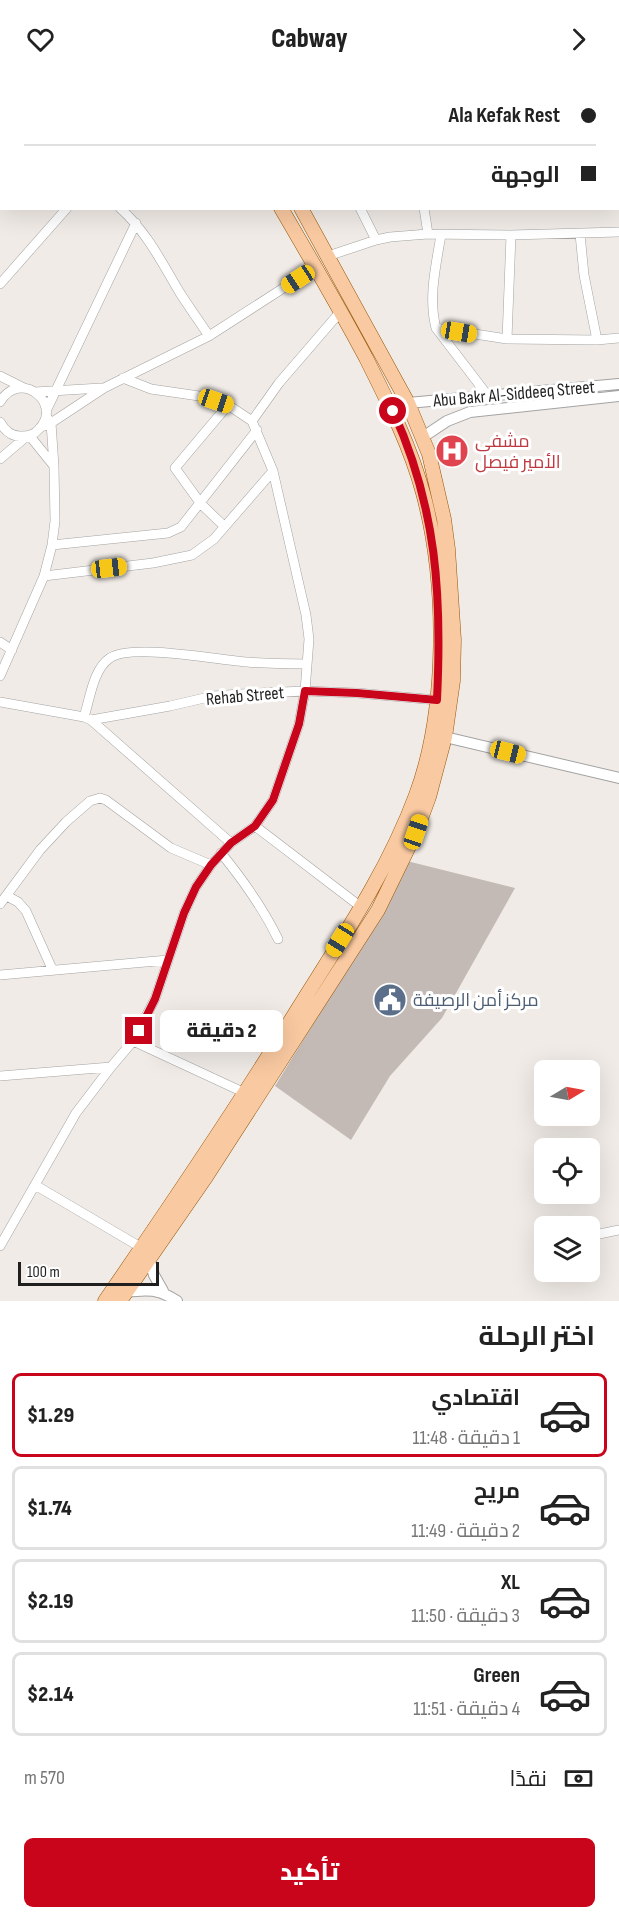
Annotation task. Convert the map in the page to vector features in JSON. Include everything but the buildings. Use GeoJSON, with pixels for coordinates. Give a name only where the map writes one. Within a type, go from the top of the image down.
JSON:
{"type":"FeatureCollection","features":[{"type":"Feature","properties":{"kind":"main road"},"geometry":{"type":"LineString","coordinates":[[200,1173],[245,1094],[361,907],[388,859],[416,794],[435,718],[437,700],[440,638],[434,545],[424,495],[413,460],[393,411],[341,311],[282,210]]}},
{"type":"Feature","properties":{"kind":"main road"},"geometry":{"type":"LineString","coordinates":[[105,1301],[145,1253],[378,910],[416,832],[429,796],[445,737],[453,681],[454,630],[445,529],[429,454],[408,404],[302,210]]}},
{"type":"Feature","properties":{"kind":"main road"},"geometry":{"type":"LineString","coordinates":[[413,460],[429,454]]}},
{"type":"Feature","properties":{"kind":"main road"},"geometry":{"type":"LineString","coordinates":[[330,957],[343,964]]}},
{"type":"Feature","properties":{"kind":"main road"},"geometry":{"type":"LineString","coordinates":[[123,1297],[145,1253]]}},
{"type":"Feature","properties":{"kind":"street"},"geometry":{"type":"LineString","coordinates":[[0,284],[65,210]]}},
{"type":"Feature","properties":{"kind":"street"},"geometry":{"type":"LineString","coordinates":[[122,210],[136,223],[152,244],[208,336]]}},
{"type":"Feature","properties":{"kind":"street"},"geometry":{"type":"LineString","coordinates":[[361,210],[376,240]]}},
{"type":"Feature","properties":{"kind":"street"},"geometry":{"type":"LineString","coordinates":[[424,210],[428,234]]}},
{"type":"Feature","properties":{"kind":"street"},"geometry":{"type":"LineString","coordinates":[[0,459],[41,427],[48,417],[56,390],[136,223]]}},
{"type":"Feature","properties":{"kind":"street"},"geometry":{"type":"LineString","coordinates":[[328,256],[376,240],[428,234],[511,235],[619,232]]}},
{"type":"Feature","properties":{"kind":"street"},"geometry":{"type":"LineString","coordinates":[[580,234],[584,275],[597,340]]}},
{"type":"Feature","properties":{"kind":"street"},"geometry":{"type":"LineString","coordinates":[[441,235],[434,284],[433,315],[436,328],[488,396]]}},
{"type":"Feature","properties":{"kind":"street"},"geometry":{"type":"LineString","coordinates":[[507,339],[511,235]]}},
{"type":"Feature","properties":{"kind":"street"},"geometry":{"type":"LineString","coordinates":[[48,417],[208,336],[316,267]]}},
{"type":"Feature","properties":{"kind":"street"},"geometry":{"type":"LineString","coordinates":[[52,545],[175,532],[201,504],[255,426],[279,383],[341,311]]}},
{"type":"Feature","properties":{"kind":"street"},"geometry":{"type":"LineString","coordinates":[[436,328],[507,339],[597,340],[619,338]]}},
{"type":"Feature","properties":{"kind":"street"},"geometry":{"type":"LineString","coordinates":[[0,376],[35,392],[43,400],[48,417],[54,466],[52,545],[44,576],[0,676]]}},
{"type":"Feature","properties":{"kind":"street"},"geometry":{"type":"LineString","coordinates":[[0,1246],[76,1113],[134,1041],[155,999],[184,913],[196,887],[221,853],[255,826],[273,800],[299,724],[305,691],[309,639],[306,615],[273,471],[255,426],[228,405],[199,396],[151,389],[123,378]]}},
{"type":"Feature","properties":{"kind":"street","name":"Abu Bakr Al-Siddeeq Street"},"geometry":{"type":"LineString","coordinates":[[408,404],[619,384]]}},
{"type":"Feature","properties":{"kind":"street"},"geometry":{"type":"LineString","coordinates":[[0,402],[12,390],[24,388]]}},
{"type":"Feature","properties":{"kind":"street"},"geometry":{"type":"LineString","coordinates":[[35,392],[104,388]]}},
{"type":"Feature","properties":{"kind":"street","name":"Abu Bakr Al-Siddeeq Street"},"geometry":{"type":"LineString","coordinates":[[423,437],[447,421],[470,412],[619,396]]}},
{"type":"Feature","properties":{"kind":"street"},"geometry":{"type":"LineString","coordinates":[[224,526],[201,504],[176,471],[176,465],[228,405]]}},
{"type":"Feature","properties":{"kind":"street"},"geometry":{"type":"LineString","coordinates":[[0,422],[5,429],[15,435]]}},
{"type":"Feature","properties":{"kind":"street"},"geometry":{"type":"LineString","coordinates":[[0,435],[28,436],[54,466]]}},
{"type":"Feature","properties":{"kind":"street"},"geometry":{"type":"LineString","coordinates":[[44,576],[153,563],[192,555],[214,539],[273,471]]}},
{"type":"Feature","properties":{"kind":"street"},"geometry":{"type":"LineString","coordinates":[[0,642],[12,650]]}},
{"type":"Feature","properties":{"kind":"street"},"geometry":{"type":"LineString","coordinates":[[88,718],[95,680],[103,665],[117,654],[167,653],[247,662],[308,664]]}},
{"type":"Feature","properties":{"kind":"street","name":"Rehab Street"},"geometry":{"type":"LineString","coordinates":[[88,718],[170,706],[213,696],[305,691],[437,700]]}},
{"type":"Feature","properties":{"kind":"street"},"geometry":{"type":"LineString","coordinates":[[0,702],[88,718],[231,843]]}},
{"type":"Feature","properties":{"kind":"street"},"geometry":{"type":"LineString","coordinates":[[445,737],[619,778]]}},
{"type":"Feature","properties":{"kind":"street"},"geometry":{"type":"LineString","coordinates":[[53,971],[26,911],[18,902],[3,900],[29,864],[66,822],[86,804],[100,798],[106,800],[171,848],[211,865]]}},
{"type":"Feature","properties":{"kind":"street"},"geometry":{"type":"LineString","coordinates":[[255,826],[361,907]]}},
{"type":"Feature","properties":{"kind":"street"},"geometry":{"type":"LineString","coordinates":[[221,853],[257,902],[278,939]]}},
{"type":"Feature","properties":{"kind":"street"},"geometry":{"type":"LineString","coordinates":[[0,975],[168,960]]}},
{"type":"Feature","properties":{"kind":"street"},"geometry":{"type":"LineString","coordinates":[[134,1041],[245,1094]]}},
{"type":"Feature","properties":{"kind":"street"},"geometry":{"type":"LineString","coordinates":[[0,1076],[111,1067]]}},
{"type":"Feature","properties":{"kind":"street"},"geometry":{"type":"LineString","coordinates":[[35,1185],[145,1253],[163,1292]]}},
{"type":"Feature","properties":{"kind":"street"},"geometry":{"type":"LineString","coordinates":[[600,1234],[619,1230]]}},
{"type":"Feature","properties":{"kind":"street"},"geometry":{"type":"LineString","coordinates":[[123,1297],[145,1290],[163,1292],[177,1301]]}},
{"type":"Feature","properties":{"kind":"place","name":"مشفى الأمير فيصل"},"geometry":{"type":"Point","coordinates":[452,451]}},
{"type":"Feature","properties":{"kind":"place","name":"مركز أمن الرصيفة"},"geometry":{"type":"Point","coordinates":[390,1000]}},
{"type":"Feature","properties":{"kind":"route"},"geometry":{"type":"LineString","coordinates":[[139,1031],[155,999],[184,913],[196,887],[211,865],[231,843],[255,826],[273,800],[299,724],[305,691],[437,700],[440,638],[434,545],[424,495],[403,432],[393,411]]}}]}
